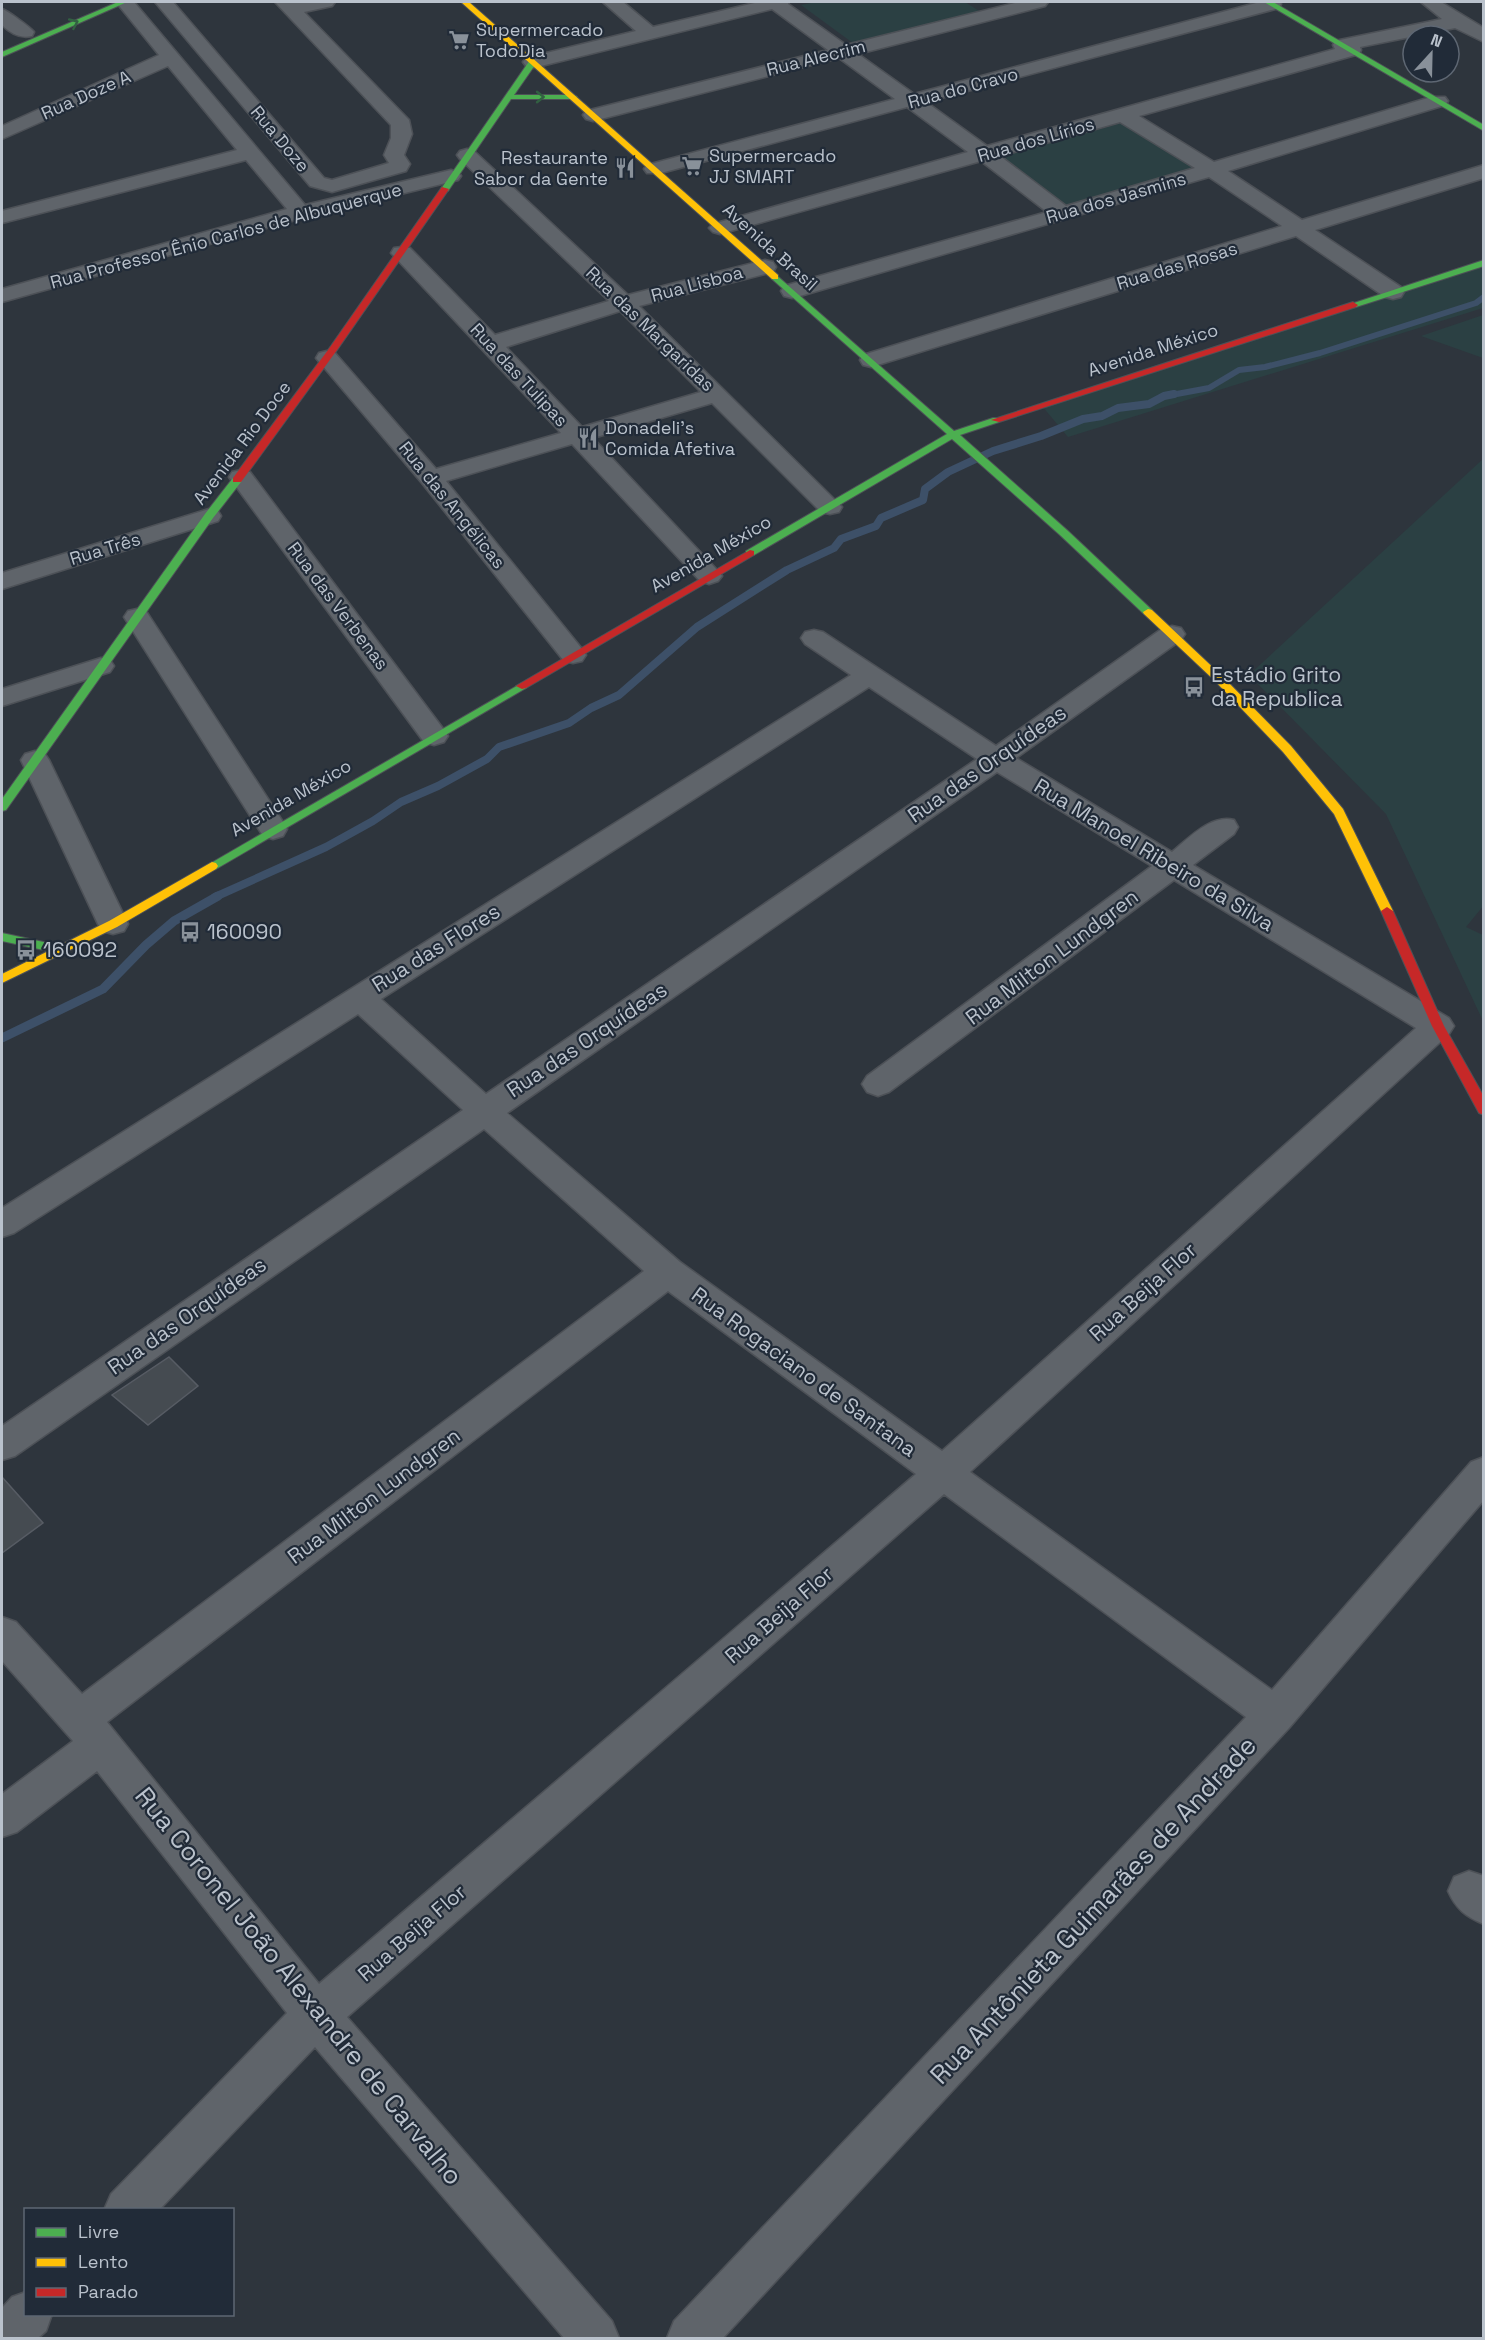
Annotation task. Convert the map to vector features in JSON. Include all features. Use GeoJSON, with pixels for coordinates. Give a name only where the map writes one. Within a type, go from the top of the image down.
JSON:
{"type":"FeatureCollection","features":[{"type":"Feature","properties":{"kind":"main road"},"geometry":{"type":"LineString","coordinates":[[2,43],[10,26],[94,2]]}},
{"type":"Feature","properties":{"kind":"main road"},"geometry":{"type":"LineString","coordinates":[[2,55],[124,2]]}},
{"type":"Feature","properties":{"kind":"main road","name":"Avenida Brasil"},"geometry":{"type":"LineString","coordinates":[[465,2],[997,472],[1172,633],[1287,749],[1339,812],[1397,930],[1438,1026],[1483,1108]]}},
{"type":"Feature","properties":{"kind":"main road"},"geometry":{"type":"LineString","coordinates":[[1270,3],[1481,125]]}},
{"type":"Feature","properties":{"kind":"main road","name":"Avenida Rio Doce"},"geometry":{"type":"LineString","coordinates":[[2,807],[209,516],[241,477],[402,253],[451,176],[533,62]]}},
{"type":"Feature","properties":{"kind":"main road"},"geometry":{"type":"LineString","coordinates":[[508,97],[573,97]]}},
{"type":"Feature","properties":{"kind":"main road","name":"Avenida México"},"geometry":{"type":"LineString","coordinates":[[2,979],[113,924],[954,434],[1484,264]]}},
{"type":"Feature","properties":{"kind":"main road"},"geometry":{"type":"LineString","coordinates":[[2,937],[62,950]]}},
{"type":"Feature","properties":{"kind":"street","name":"Rua Doze"},"geometry":{"type":"LineString","coordinates":[[124,2],[300,212]]}},
{"type":"Feature","properties":{"kind":"street","name":"Rua Doze"},"geometry":{"type":"LineString","coordinates":[[164,2],[317,182],[333,186],[399,167],[400,164],[394,155],[403,134],[399,120],[287,5]]}},
{"type":"Feature","properties":{"kind":"street"},"geometry":{"type":"LineString","coordinates":[[287,5],[326,2]]}},
{"type":"Feature","properties":{"kind":"street"},"geometry":{"type":"LineString","coordinates":[[612,2],[650,34]]}},
{"type":"Feature","properties":{"kind":"street"},"geometry":{"type":"LineString","coordinates":[[533,62],[777,2],[911,102],[986,154],[1063,214]]}},
{"type":"Feature","properties":{"kind":"street"},"geometry":{"type":"LineString","coordinates":[[958,2],[978,17]]}},
{"type":"Feature","properties":{"kind":"street","name":"Rua Alecrim"},"geometry":{"type":"LineString","coordinates":[[593,115],[1039,2]]}},
{"type":"Feature","properties":{"kind":"street"},"geometry":{"type":"LineString","coordinates":[[1430,2],[1458,22],[1484,36]]}},
{"type":"Feature","properties":{"kind":"street","name":"Rua do Cravo"},"geometry":{"type":"LineString","coordinates":[[654,169],[911,102],[1270,3]]}},
{"type":"Feature","properties":{"kind":"street","name":"Rua dos Lírios"},"geometry":{"type":"LineString","coordinates":[[720,228],[1123,115],[1347,47],[1458,22]]}},
{"type":"Feature","properties":{"kind":"street","name":"Rua Doze A"},"geometry":{"type":"LineString","coordinates":[[2,133],[171,57]]}},
{"type":"Feature","properties":{"kind":"street","name":"Rua dos Jasmins"},"geometry":{"type":"LineString","coordinates":[[792,291],[1213,170],[1438,101]]}},
{"type":"Feature","properties":{"kind":"street"},"geometry":{"type":"LineString","coordinates":[[1123,115],[1213,170],[1393,292]]}},
{"type":"Feature","properties":{"kind":"street"},"geometry":{"type":"LineString","coordinates":[[2,217],[249,153]]}},
{"type":"Feature","properties":{"kind":"street","name":"Rua das Margaridas"},"geometry":{"type":"LineString","coordinates":[[467,155],[624,303],[830,507]]}},
{"type":"Feature","properties":{"kind":"street","name":"Rua das Rosas"},"geometry":{"type":"LineString","coordinates":[[871,360],[1484,171]]}},
{"type":"Feature","properties":{"kind":"street","name":"Rua Professor Ênio Carlos de Albuquerque"},"geometry":{"type":"LineString","coordinates":[[2,297],[300,212],[451,176]]}},
{"type":"Feature","properties":{"kind":"street","name":"Rua das Tulipas"},"geometry":{"type":"LineString","coordinates":[[402,253],[491,344],[709,576]]}},
{"type":"Feature","properties":{"kind":"street","name":"Rua Lisboa"},"geometry":{"type":"LineString","coordinates":[[491,344],[624,303],[765,267]]}},
{"type":"Feature","properties":{"kind":"street","name":"Rua das Angélicas"},"geometry":{"type":"LineString","coordinates":[[327,358],[431,478],[573,655]]}},
{"type":"Feature","properties":{"kind":"street"},"geometry":{"type":"LineString","coordinates":[[431,478],[716,395]]}},
{"type":"Feature","properties":{"kind":"street","name":"Rua das Verbenas"},"geometry":{"type":"LineString","coordinates":[[241,477],[434,735]]}},
{"type":"Feature","properties":{"kind":"street","name":"Rua Três"},"geometry":{"type":"LineString","coordinates":[[2,581],[209,516]]}},
{"type":"Feature","properties":{"kind":"street"},"geometry":{"type":"LineString","coordinates":[[137,617],[273,830]]}},
{"type":"Feature","properties":{"kind":"street","name":"Rua das Orquídeas"},"geometry":{"type":"LineString","coordinates":[[2,1445],[996,759],[1172,633]]}},
{"type":"Feature","properties":{"kind":"street","name":"Rua Manoel Ribeiro da Silva"},"geometry":{"type":"LineString","coordinates":[[814,638],[996,759],[1438,1026]]}},
{"type":"Feature","properties":{"kind":"street"},"geometry":{"type":"LineString","coordinates":[[2,699],[101,666]]}},
{"type":"Feature","properties":{"kind":"street","name":"Rua das Flores"},"geometry":{"type":"LineString","coordinates":[[2,1224],[871,674]]}},
{"type":"Feature","properties":{"kind":"street"},"geometry":{"type":"LineString","coordinates":[[35,760],[113,924]]}},
{"type":"Feature","properties":{"kind":"street","name":"Rua Milton Lundgren"},"geometry":{"type":"LineString","coordinates":[[878,1084],[1224,827]]}},
{"type":"Feature","properties":{"kind":"street","name":"Rua Rogaciano de Santana"},"geometry":{"type":"LineString","coordinates":[[359,997],[484,1111],[668,1272],[1275,1715]]}},
{"type":"Feature","properties":{"kind":"street","name":"Rua Beija Flor"},"geometry":{"type":"LineString","coordinates":[[130,2208],[316,2015],[942,1474],[1438,1026]]}},
{"type":"Feature","properties":{"kind":"street","name":"Rua Milton Lundgren"},"geometry":{"type":"LineString","coordinates":[[2,1818],[90,1732],[668,1272]]}},
{"type":"Feature","properties":{"kind":"street","name":"Rua Antônieta Guimarães de Andrade"},"geometry":{"type":"LineString","coordinates":[[691,2338],[1275,1715],[1479,1487]]}},
{"type":"Feature","properties":{"kind":"street","name":"Rua Coronel João Alexandre de Carvalho"},"geometry":{"type":"LineString","coordinates":[[2,1634],[90,1732],[316,2015],[595,2338]]}},
{"type":"Feature","properties":{"kind":"street"},"geometry":{"type":"LineString","coordinates":[[6,2338],[26,2316]]}},
{"type":"Feature","properties":{"kind":"green space"},"geometry":{"type":"Polygon","coordinates":[[[816,2],[965,2],[984,14],[857,46],[801,5],[816,2]]]}},
{"type":"Feature","properties":{"kind":"green space"},"geometry":{"type":"Polygon","coordinates":[[[1140,118],[1212,168],[1068,208],[999,157],[1140,118]]]}},
{"type":"Feature","properties":{"kind":"green space"},"geometry":{"type":"Polygon","coordinates":[[[1483,266],[1483,308],[1068,437],[1042,406],[1483,266]]]}},
{"type":"Feature","properties":{"kind":"green space"},"geometry":{"type":"Polygon","coordinates":[[[1483,315],[1483,358],[1421,336],[1483,315]]]}},
{"type":"Feature","properties":{"kind":"green space"},"geometry":{"type":"Polygon","coordinates":[[[1483,459],[1484,905],[1466,927],[1483,935],[1483,1021],[1386,814],[1249,675],[1483,459]]]}},
{"type":"Feature","properties":{"kind":"building"},"geometry":{"type":"Polygon","coordinates":[[[169,1357],[198,1386],[148,1425],[112,1395],[169,1357]]]}},
{"type":"Feature","properties":{"kind":"building"},"geometry":{"type":"Polygon","coordinates":[[[2,1477],[43,1523],[2,1553],[2,1477]]]}},
{"type":"Feature","properties":{"kind":"waterway"},"geometry":{"type":"LineString","coordinates":[[1166,396],[1209,388],[1239,370],[1265,367],[1320,353],[1476,303],[1484,297]]}},
{"type":"Feature","properties":{"kind":"waterway"},"geometry":{"type":"LineString","coordinates":[[215,897],[326,847],[373,821],[401,802],[438,786],[487,759],[499,747],[569,723],[591,708],[619,695],[697,627],[787,570],[834,548],[841,539],[876,526],[881,518],[923,500],[925,489],[948,472],[993,451],[1041,436],[1083,419],[1102,416],[1118,408],[1149,404],[1164,396],[1174,394]]}},
{"type":"Feature","properties":{"kind":"waterway"},"geometry":{"type":"LineString","coordinates":[[2,1038],[103,989],[146,945],[174,921],[218,896]]}},
{"type":"Feature","properties":{"kind":"traffic: fast"},"geometry":{"type":"LineString","coordinates":[[2,55],[123,2]]}},
{"type":"Feature","properties":{"kind":"traffic: fast"},"geometry":{"type":"LineString","coordinates":[[1268,2],[1484,129]]}},
{"type":"Feature","properties":{"kind":"traffic: fast"},"geometry":{"type":"LineString","coordinates":[[445,189],[533,62]]}},
{"type":"Feature","properties":{"kind":"traffic: fast"},"geometry":{"type":"LineString","coordinates":[[508,97],[573,97]]}},
{"type":"Feature","properties":{"kind":"traffic: fast"},"geometry":{"type":"LineString","coordinates":[[1353,305],[1484,263]]}},
{"type":"Feature","properties":{"kind":"traffic: fast"},"geometry":{"type":"LineString","coordinates":[[775,277],[1064,533],[1148,612]]}},
{"type":"Feature","properties":{"kind":"traffic: fast"},"geometry":{"type":"LineString","coordinates":[[750,553],[954,434],[996,420]]}},
{"type":"Feature","properties":{"kind":"traffic: fast"},"geometry":{"type":"LineString","coordinates":[[2,807],[237,480]]}},
{"type":"Feature","properties":{"kind":"traffic: fast"},"geometry":{"type":"LineString","coordinates":[[212,866],[522,686]]}},
{"type":"Feature","properties":{"kind":"traffic: fast"},"geometry":{"type":"LineString","coordinates":[[2,937],[62,950]]}},
{"type":"Feature","properties":{"kind":"traffic: slow"},"geometry":{"type":"LineString","coordinates":[[465,2],[775,277]]}},
{"type":"Feature","properties":{"kind":"traffic: slow"},"geometry":{"type":"LineString","coordinates":[[1148,612],[1218,678],[1287,749],[1339,812],[1387,911]]}},
{"type":"Feature","properties":{"kind":"traffic: slow"},"geometry":{"type":"LineString","coordinates":[[2,979],[113,924],[212,866]]}},
{"type":"Feature","properties":{"kind":"traffic: jam"},"geometry":{"type":"LineString","coordinates":[[237,480],[334,348],[445,189]]}},
{"type":"Feature","properties":{"kind":"traffic: jam"},"geometry":{"type":"LineString","coordinates":[[996,420],[1353,305]]}},
{"type":"Feature","properties":{"kind":"traffic: jam"},"geometry":{"type":"LineString","coordinates":[[522,686],[750,553]]}},
{"type":"Feature","properties":{"kind":"traffic: jam"},"geometry":{"type":"LineString","coordinates":[[1387,911],[1438,1026],[1484,1110]]}},
{"type":"Feature","properties":{"kind":"place","name":"Supermercado TodoDia"},"geometry":{"type":"Point","coordinates":[459,40]}},
{"type":"Feature","properties":{"kind":"place","name":"Supermercado JJ SMART"},"geometry":{"type":"Point","coordinates":[692,166]}},
{"type":"Feature","properties":{"kind":"place","name":"Restaurante Sabor da Gente"},"geometry":{"type":"Point","coordinates":[625,168]}},
{"type":"Feature","properties":{"kind":"place","name":"Donadeli's Comida Afetiva"},"geometry":{"type":"Point","coordinates":[588,438]}},
{"type":"Feature","properties":{"kind":"place","name":"Estádio Grito da Republica"},"geometry":{"type":"Point","coordinates":[1194,687]}},
{"type":"Feature","properties":{"kind":"place","name":"160090"},"geometry":{"type":"Point","coordinates":[190,932]}},
{"type":"Feature","properties":{"kind":"place","name":"160092"},"geometry":{"type":"Point","coordinates":[26,950]}}]}
